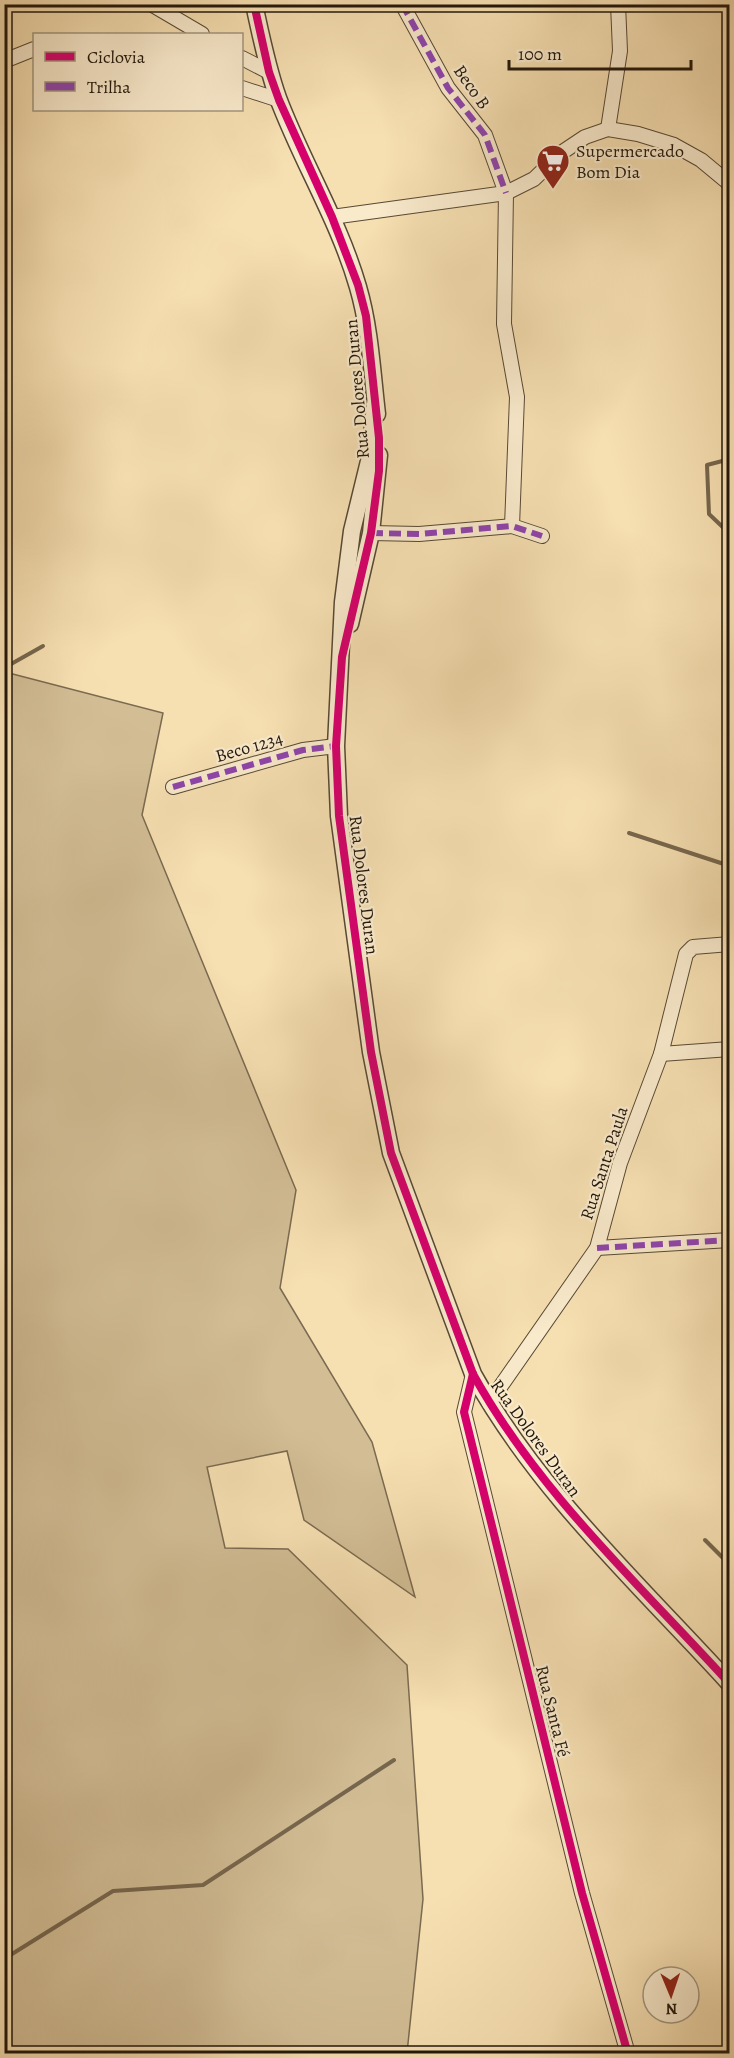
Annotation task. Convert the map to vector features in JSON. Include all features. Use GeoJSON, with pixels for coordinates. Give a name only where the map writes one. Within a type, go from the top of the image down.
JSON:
{"type":"FeatureCollection","features":[{"type":"Feature","properties":{"kind":"street"},"geometry":{"type":"LineString","coordinates":[[151,4],[200,33]]}},
{"type":"Feature","properties":{"kind":"street","name":"Rua Dolores Duran"},"geometry":{"type":"LineString","coordinates":[[254,4],[269,72],[279,100],[332,217],[358,285],[366,316],[379,438],[379,471],[371,533],[342,657]]}},
{"type":"Feature","properties":{"kind":"street","name":"Beco B"},"geometry":{"type":"LineString","coordinates":[[402,4],[448,88],[485,135],[506,193]]}},
{"type":"Feature","properties":{"kind":"street"},"geometry":{"type":"LineString","coordinates":[[608,129],[620,51],[618,4]]}},
{"type":"Feature","properties":{"kind":"street"},"geometry":{"type":"LineString","coordinates":[[4,61],[33,49]]}},
{"type":"Feature","properties":{"kind":"street"},"geometry":{"type":"LineString","coordinates":[[243,59],[269,72]]}},
{"type":"Feature","properties":{"kind":"street"},"geometry":{"type":"LineString","coordinates":[[243,88],[279,100]]}},
{"type":"Feature","properties":{"kind":"street"},"geometry":{"type":"LineString","coordinates":[[332,217],[506,193],[534,179],[561,153],[585,137],[608,129],[638,134],[674,145],[701,160],[729,184]]}},
{"type":"Feature","properties":{"kind":"street"},"geometry":{"type":"LineString","coordinates":[[506,193],[505,341],[517,397],[512,526]]}},
{"type":"Feature","properties":{"kind":"street","name":"Rua Dolores Duran"},"geometry":{"type":"LineString","coordinates":[[375,404],[370,457],[352,532],[343,602],[336,746],[339,816],[350,906],[371,1052],[391,1153],[473,1374],[489,1403],[575,1518],[729,1684]]}},
{"type":"Feature","properties":{"kind":"street"},"geometry":{"type":"LineString","coordinates":[[352,532],[362,541],[371,533],[419,534],[512,526],[542,536]]}},
{"type":"Feature","properties":{"kind":"street","name":"Beco 1234"},"geometry":{"type":"LineString","coordinates":[[173,787],[303,750],[336,746]]}},
{"type":"Feature","properties":{"kind":"street","name":"Rua Santa Paula"},"geometry":{"type":"LineString","coordinates":[[489,1403],[597,1248],[620,1162],[662,1054],[689,949],[729,944]]}},
{"type":"Feature","properties":{"kind":"street"},"geometry":{"type":"LineString","coordinates":[[662,1054],[729,1049]]}},
{"type":"Feature","properties":{"kind":"street"},"geometry":{"type":"LineString","coordinates":[[597,1248],[729,1240]]}},
{"type":"Feature","properties":{"kind":"street","name":"Rua Santa Fé"},"geometry":{"type":"LineString","coordinates":[[473,1374],[464,1412],[582,1893],[628,2054]]}},
{"type":"Feature","properties":{"kind":"shaded area"},"geometry":{"type":"Polygon","coordinates":[[[5,672],[163,713],[142,815],[296,1190],[280,1288],[372,1442],[415,1597],[304,1520],[287,1451],[207,1467],[225,1548],[288,1549],[407,1665],[423,1899],[407,2053],[5,2053],[5,672]]]}},
{"type":"Feature","properties":{"kind":"waterway"},"geometry":{"type":"LineString","coordinates":[[730,459],[707,465],[709,514],[730,534]]}},
{"type":"Feature","properties":{"kind":"waterway"},"geometry":{"type":"LineString","coordinates":[[4,668],[43,646]]}},
{"type":"Feature","properties":{"kind":"waterway"},"geometry":{"type":"LineString","coordinates":[[629,833],[730,866]]}},
{"type":"Feature","properties":{"kind":"waterway"},"geometry":{"type":"LineString","coordinates":[[705,1540],[730,1565]]}},
{"type":"Feature","properties":{"kind":"waterway"},"geometry":{"type":"LineString","coordinates":[[4,1959],[113,1891],[203,1885],[394,1760]]}},
{"type":"Feature","properties":{"kind":"marked path"},"geometry":{"type":"LineString","coordinates":[[402,4],[448,88],[485,135],[506,193]]}},
{"type":"Feature","properties":{"kind":"marked path"},"geometry":{"type":"LineString","coordinates":[[371,533],[419,534],[512,526],[542,536]]}},
{"type":"Feature","properties":{"kind":"marked path"},"geometry":{"type":"LineString","coordinates":[[173,787],[303,750],[336,746]]}},
{"type":"Feature","properties":{"kind":"marked path"},"geometry":{"type":"LineString","coordinates":[[597,1248],[730,1240]]}},
{"type":"Feature","properties":{"kind":"cycle path"},"geometry":{"type":"LineString","coordinates":[[254,4],[269,72],[279,100],[332,217],[358,285],[366,316],[379,438],[379,471],[371,533],[342,657],[336,746],[339,816],[371,1052],[391,1153],[473,1374],[499,1417],[559,1498],[626,1574],[730,1684]]}},
{"type":"Feature","properties":{"kind":"cycle path"},"geometry":{"type":"LineString","coordinates":[[473,1374],[464,1412],[582,1893],[628,2054]]}},
{"type":"Feature","properties":{"kind":"place","name":"Supermercado Bom Dia"},"geometry":{"type":"Point","coordinates":[553,190]}}]}
